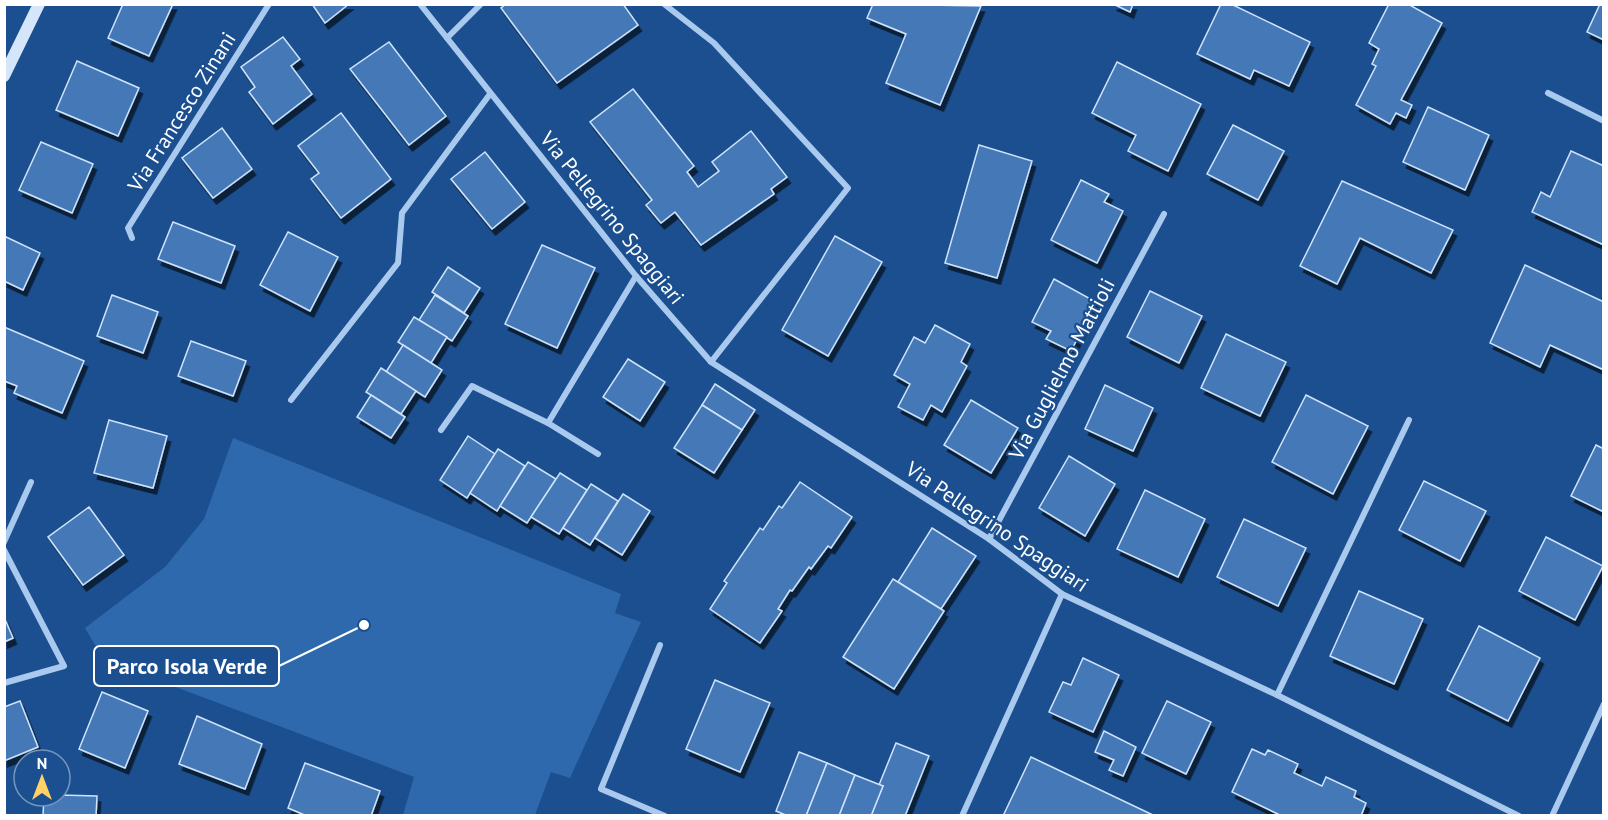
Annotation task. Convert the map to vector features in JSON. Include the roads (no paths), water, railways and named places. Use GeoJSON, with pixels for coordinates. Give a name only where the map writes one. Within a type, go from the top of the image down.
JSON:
{"type":"FeatureCollection","features":[{"type":"Feature","properties":{"kind":"main road"},"geometry":{"type":"LineString","coordinates":[[4,76],[39,4]]}},
{"type":"Feature","properties":{"kind":"street","name":"Via Francesco Zinani"},"geometry":{"type":"LineString","coordinates":[[132,238],[128,228],[269,4]]}},
{"type":"Feature","properties":{"kind":"street","name":"Via Pellegrino Spaggiari"},"geometry":{"type":"LineString","coordinates":[[420,4],[636,276],[711,362],[989,539],[1062,594],[1277,695],[1519,816]]}},
{"type":"Feature","properties":{"kind":"street"},"geometry":{"type":"LineString","coordinates":[[447,38],[481,4]]}},
{"type":"Feature","properties":{"kind":"street"},"geometry":{"type":"LineString","coordinates":[[664,4],[714,43],[848,188],[711,362]]}},
{"type":"Feature","properties":{"kind":"street"},"geometry":{"type":"LineString","coordinates":[[1548,93],[1604,121]]}},
{"type":"Feature","properties":{"kind":"street"},"geometry":{"type":"LineString","coordinates":[[291,400],[398,263],[402,213],[490,94]]}},
{"type":"Feature","properties":{"kind":"street","name":"Via Guglielmo Mattioli"},"geometry":{"type":"LineString","coordinates":[[989,539],[1164,214]]}},
{"type":"Feature","properties":{"kind":"street"},"geometry":{"type":"LineString","coordinates":[[548,423],[636,276]]}},
{"type":"Feature","properties":{"kind":"street"},"geometry":{"type":"LineString","coordinates":[[441,430],[472,386],[548,423],[598,454]]}},
{"type":"Feature","properties":{"kind":"street"},"geometry":{"type":"LineString","coordinates":[[1277,695],[1409,420]]}},
{"type":"Feature","properties":{"kind":"street"},"geometry":{"type":"LineString","coordinates":[[4,542],[31,482]]}},
{"type":"Feature","properties":{"kind":"street"},"geometry":{"type":"LineString","coordinates":[[4,550],[64,666],[4,683]]}},
{"type":"Feature","properties":{"kind":"street"},"geometry":{"type":"LineString","coordinates":[[962,816],[1062,594]]}},
{"type":"Feature","properties":{"kind":"street"},"geometry":{"type":"LineString","coordinates":[[660,645],[601,789],[665,816]]}},
{"type":"Feature","properties":{"kind":"street"},"geometry":{"type":"LineString","coordinates":[[1552,816],[1604,704]]}},
{"type":"Feature","properties":{"kind":"place","name":"Parco Isola Verde"},"geometry":{"type":"Point","coordinates":[364,625]}}]}
